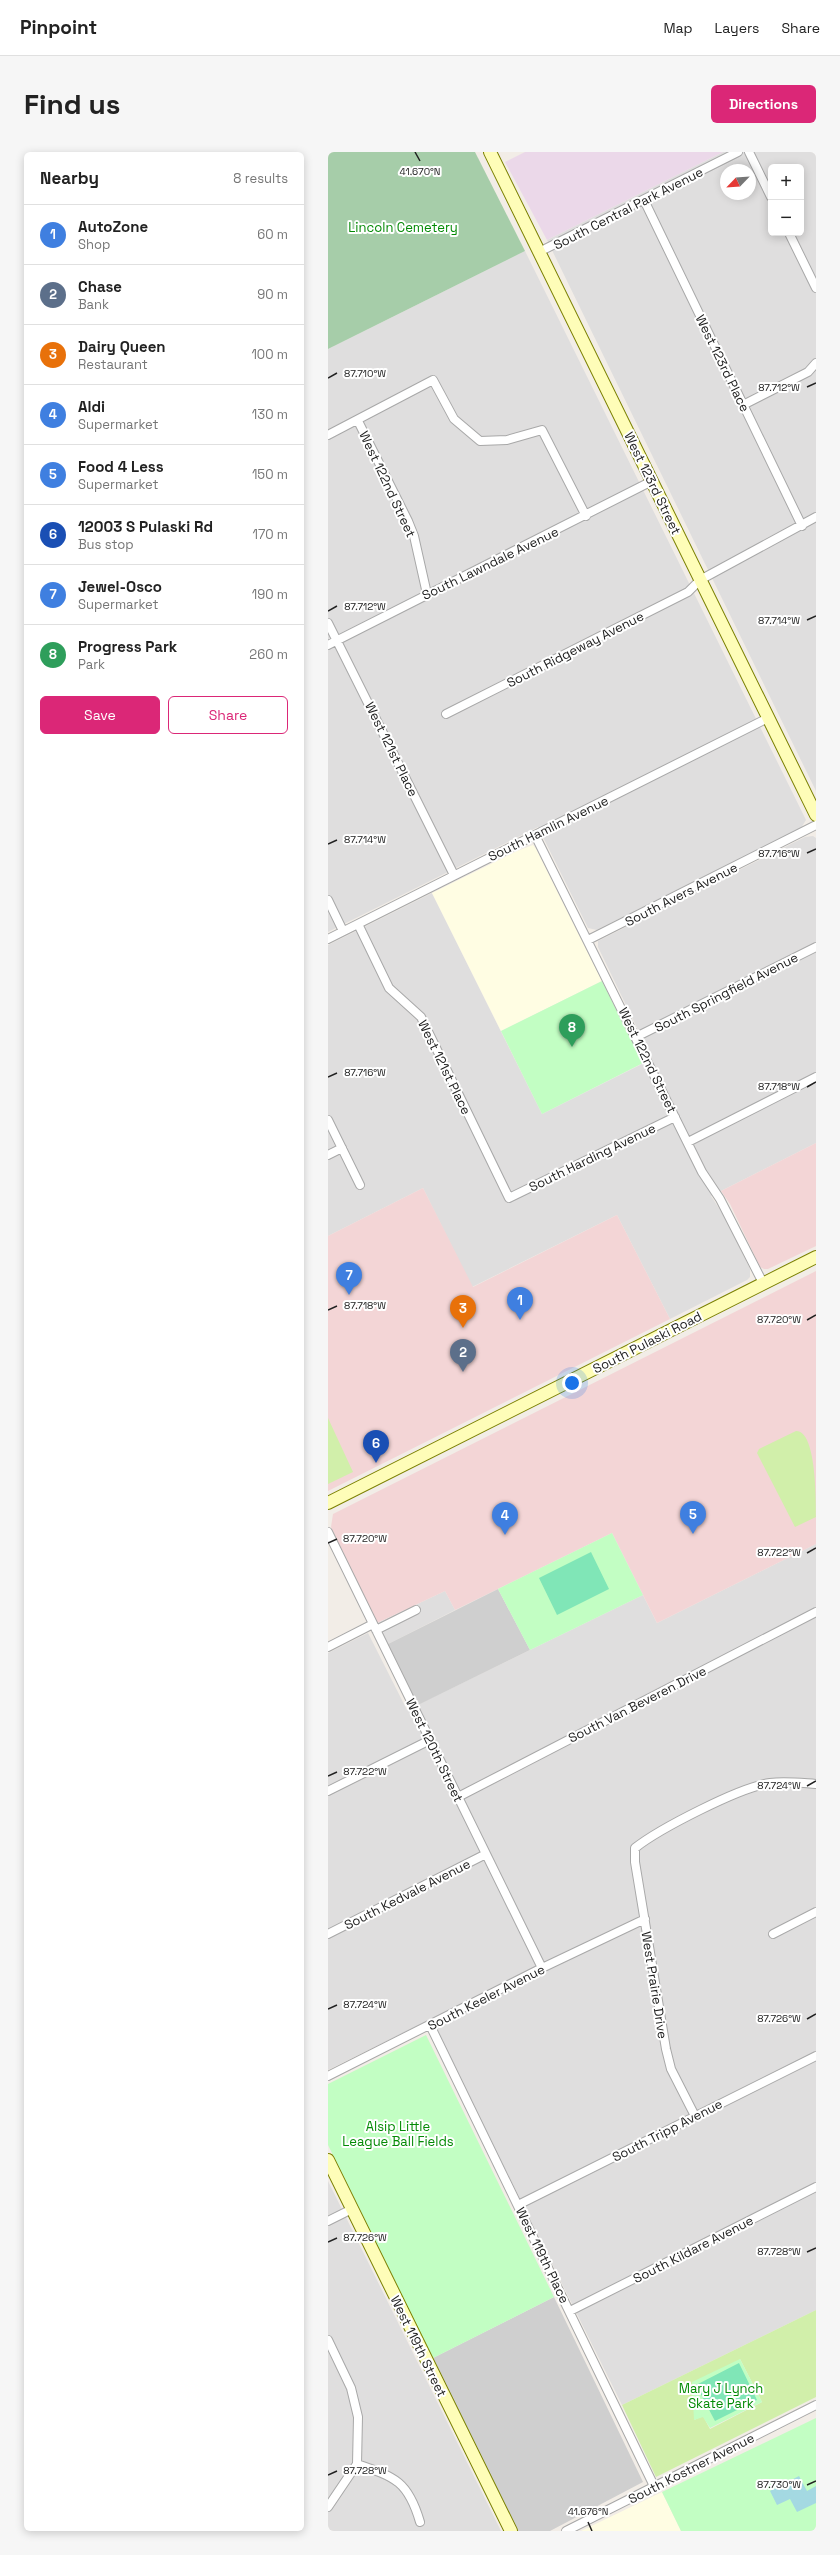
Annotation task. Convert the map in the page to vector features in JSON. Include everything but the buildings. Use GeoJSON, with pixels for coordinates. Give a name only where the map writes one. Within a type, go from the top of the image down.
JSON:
{"type":"FeatureCollection","features":[{"type":"Feature","properties":{"kind":"street","name":"West 123rd Street"},"geometry":{"type":"LineString","coordinates":[[490,152],[816,815]]}},
{"type":"Feature","properties":{"kind":"street","name":"South Central Park Avenue"},"geometry":{"type":"LineString","coordinates":[[539,252],[738,152]]}},
{"type":"Feature","properties":{"kind":"street"},"geometry":{"type":"LineString","coordinates":[[749,152],[768,190]]}},
{"type":"Feature","properties":{"kind":"street","name":"West 123rd Place"},"geometry":{"type":"LineString","coordinates":[[644,200],[802,526]]}},
{"type":"Feature","properties":{"kind":"street"},"geometry":{"type":"LineString","coordinates":[[790,236],[816,288]]}},
{"type":"Feature","properties":{"kind":"street"},"geometry":{"type":"LineString","coordinates":[[743,405],[808,372],[816,363]]}},
{"type":"Feature","properties":{"kind":"street"},"geometry":{"type":"LineString","coordinates":[[328,435],[358,421],[433,380],[454,419],[480,441],[507,440],[542,430],[586,516]]}},
{"type":"Feature","properties":{"kind":"street","name":"West 122nd Street"},"geometry":{"type":"LineString","coordinates":[[358,421],[414,536],[427,594]]}},
{"type":"Feature","properties":{"kind":"street","name":"South Lawndale Avenue"},"geometry":{"type":"LineString","coordinates":[[328,645],[652,482]]}},
{"type":"Feature","properties":{"kind":"street","name":"South Ridgeway Avenue"},"geometry":{"type":"LineString","coordinates":[[446,714],[688,592],[700,580],[802,526],[816,517]]}},
{"type":"Feature","properties":{"kind":"street","name":"West 121st Place"},"geometry":{"type":"LineString","coordinates":[[328,623],[338,640],[454,875]]}},
{"type":"Feature","properties":{"kind":"street","name":"South Hamlin Avenue"},"geometry":{"type":"LineString","coordinates":[[328,938],[768,718]]}},
{"type":"Feature","properties":{"kind":"street","name":"South Avers Avenue"},"geometry":{"type":"LineString","coordinates":[[588,940],[816,825]]}},
{"type":"Feature","properties":{"kind":"street","name":"West 122nd Street"},"geometry":{"type":"LineString","coordinates":[[535,835],[702,1172],[720,1199],[763,1284]]}},
{"type":"Feature","properties":{"kind":"street"},"geometry":{"type":"LineString","coordinates":[[328,900],[343,931]]}},
{"type":"Feature","properties":{"kind":"street","name":"West 121st Place"},"geometry":{"type":"LineString","coordinates":[[358,924],[390,988],[421,1017],[509,1198]]}},
{"type":"Feature","properties":{"kind":"street","name":"South Springfield Avenue"},"geometry":{"type":"LineString","coordinates":[[636,1037],[816,947]]}},
{"type":"Feature","properties":{"kind":"street"},"geometry":{"type":"LineString","coordinates":[[688,1142],[816,1077]]}},
{"type":"Feature","properties":{"kind":"street","name":"South Harding Avenue"},"geometry":{"type":"LineString","coordinates":[[509,1198],[675,1117]]}},
{"type":"Feature","properties":{"kind":"street"},"geometry":{"type":"LineString","coordinates":[[328,1120],[360,1185]]}},
{"type":"Feature","properties":{"kind":"street"},"geometry":{"type":"LineString","coordinates":[[328,1155],[342,1148]]}},
{"type":"Feature","properties":{"kind":"street","name":"South Pulaski Road"},"geometry":{"type":"LineString","coordinates":[[328,1503],[816,1256]]}},
{"type":"Feature","properties":{"kind":"street","name":"West 120th Street"},"geometry":{"type":"LineString","coordinates":[[328,1532],[542,1968]]}},
{"type":"Feature","properties":{"kind":"street"},"geometry":{"type":"LineString","coordinates":[[328,1647],[416,1610]]}},
{"type":"Feature","properties":{"kind":"street","name":"South Van Beveren Drive"},"geometry":{"type":"LineString","coordinates":[[458,1797],[816,1612]]}},
{"type":"Feature","properties":{"kind":"street"},"geometry":{"type":"LineString","coordinates":[[328,1791],[430,1740]]}},
{"type":"Feature","properties":{"kind":"street","name":"West Prairie Drive"},"geometry":{"type":"LineString","coordinates":[[695,2116],[671,2069],[666,2049],[645,1919],[634,1862],[635,1848],[652,1835],[741,1792],[770,1783],[816,1784]]}},
{"type":"Feature","properties":{"kind":"street","name":"South Kedvale Avenue"},"geometry":{"type":"LineString","coordinates":[[328,1934],[486,1854]]}},
{"type":"Feature","properties":{"kind":"street"},"geometry":{"type":"LineString","coordinates":[[773,1934],[816,1912]]}},
{"type":"Feature","properties":{"kind":"street","name":"South Keeler Avenue"},"geometry":{"type":"LineString","coordinates":[[328,2076],[430,2026],[542,1968],[645,1919]]}},
{"type":"Feature","properties":{"kind":"street","name":"West 119th Place"},"geometry":{"type":"LineString","coordinates":[[430,2026],[654,2486]]}},
{"type":"Feature","properties":{"kind":"street","name":"South Tripp Avenue"},"geometry":{"type":"LineString","coordinates":[[518,2205],[816,2056]]}},
{"type":"Feature","properties":{"kind":"street","name":"West 119th Street"},"geometry":{"type":"LineString","coordinates":[[328,2160],[511,2531]]}},
{"type":"Feature","properties":{"kind":"street","name":"South Kildare Avenue"},"geometry":{"type":"LineString","coordinates":[[570,2311],[816,2187]]}},
{"type":"Feature","properties":{"kind":"street"},"geometry":{"type":"LineString","coordinates":[[328,2221],[352,2209]]}},
{"type":"Feature","properties":{"kind":"street"},"geometry":{"type":"LineString","coordinates":[[328,2340],[332,2358],[351,2388],[358,2416],[357,2464],[328,2508]]}},
{"type":"Feature","properties":{"kind":"street","name":"South Kostner Avenue"},"geometry":{"type":"LineString","coordinates":[[566,2531],[816,2405]]}},
{"type":"Feature","properties":{"kind":"street"},"geometry":{"type":"LineString","coordinates":[[357,2464],[386,2474],[403,2486],[413,2499],[420,2522]]}},
{"type":"Feature","properties":{"kind":"shaded area"},"geometry":{"type":"Polygon","coordinates":[[[525,152],[723,152],[547,240],[505,162],[525,152]]]}},
{"type":"Feature","properties":{"kind":"shaded area"},"geometry":{"type":"Polygon","coordinates":[[[723,152],[816,152],[816,791],[547,240],[723,152]]]}},
{"type":"Feature","properties":{"kind":"shaded area"},"geometry":{"type":"Polygon","coordinates":[[[525,251],[806,820],[801,828],[597,930],[588,928],[538,827],[328,932],[328,349],[525,251]]]}},
{"type":"Feature","properties":{"kind":"shaded area"},"geometry":{"type":"Polygon","coordinates":[[[813,836],[816,838],[816,1143],[711,1196],[724,1216],[750,1269],[750,1277],[747,1280],[670,1319],[617,1215],[472,1287],[423,1188],[328,1236],[328,945],[432,893],[542,1114],[652,1059],[598,947],[598,941],[805,837],[813,836]]]}},
{"type":"Feature","properties":{"kind":"shaded area"},"geometry":{"type":"Polygon","coordinates":[[[533,845],[602,981],[501,1031],[432,893],[517,851],[533,845]]]}},
{"type":"Feature","properties":{"kind":"shaded area"},"geometry":{"type":"Polygon","coordinates":[[[816,1143],[816,1246],[768,1269],[764,1269],[760,1267],[730,1204],[721,1191],[816,1143]]]}},
{"type":"Feature","properties":{"kind":"shaded area"},"geometry":{"type":"Polygon","coordinates":[[[423,1188],[473,1287],[617,1215],[670,1319],[328,1491],[328,1236],[423,1188]]]}},
{"type":"Feature","properties":{"kind":"shaded area"},"geometry":{"type":"Polygon","coordinates":[[[816,1271],[816,1544],[657,1623],[612,1533],[455,1610],[445,1591],[377,1623],[331,1527],[333,1514],[816,1271]]]}},
{"type":"Feature","properties":{"kind":"shaded area"},"geometry":{"type":"Polygon","coordinates":[[[816,1544],[816,2310],[622,2405],[431,2019],[328,2070],[328,1653],[368,1633],[407,1710],[643,1595],[657,1623],[816,1544]]]}},
{"type":"Feature","properties":{"kind":"shaded area"},"geometry":{"type":"Polygon","coordinates":[[[498,1589],[530,1650],[418,1705],[388,1644],[498,1589]]]}},
{"type":"Feature","properties":{"kind":"shaded area"},"geometry":{"type":"Polygon","coordinates":[[[445,1591],[455,1610],[388,1644],[377,1623],[445,1591]]]}},
{"type":"Feature","properties":{"kind":"shaded area"},"geometry":{"type":"Polygon","coordinates":[[[328,2181],[501,2531],[328,2531],[328,2181]]]}},
{"type":"Feature","properties":{"kind":"shaded area"},"geometry":{"type":"Polygon","coordinates":[[[554,2297],[643,2482],[550,2531],[518,2531],[433,2358],[554,2297]]]}},
{"type":"Feature","properties":{"kind":"shaded area"},"geometry":{"type":"Polygon","coordinates":[[[662,2492],[681,2531],[581,2531],[662,2492]]]}},
{"type":"Feature","properties":{"kind":"green space","name":"Lincoln Cemetery"},"geometry":{"type":"Polygon","coordinates":[[[328,152],[475,152],[525,251],[328,349],[328,152]]]}},
{"type":"Feature","properties":{"kind":"green space"},"geometry":{"type":"Polygon","coordinates":[[[602,981],[643,1063],[542,1114],[501,1031],[602,981]]]}},
{"type":"Feature","properties":{"kind":"green space"},"geometry":{"type":"Polygon","coordinates":[[[328,1418],[353,1472],[328,1484],[328,1418]]]}},
{"type":"Feature","properties":{"kind":"green space"},"geometry":{"type":"Polygon","coordinates":[[[796,1431],[803,1434],[808,1441],[811,1452],[814,1466],[816,1517],[795,1527],[757,1453],[759,1449],[796,1431]]]}},
{"type":"Feature","properties":{"kind":"green space"},"geometry":{"type":"Polygon","coordinates":[[[612,1533],[643,1595],[530,1650],[498,1589],[612,1533]]]}},
{"type":"Feature","properties":{"kind":"green space"},"geometry":{"type":"Polygon","coordinates":[[[591,1552],[609,1589],[557,1615],[539,1578],[591,1552]]]}},
{"type":"Feature","properties":{"kind":"green space","name":"Alsip Little League Ball Fields"},"geometry":{"type":"Polygon","coordinates":[[[426,2035],[554,2297],[433,2358],[328,2145],[328,2084],[426,2035]]]}},
{"type":"Feature","properties":{"kind":"green space"},"geometry":{"type":"Polygon","coordinates":[[[816,2310],[816,2397],[656,2477],[622,2405],[816,2310]],[[740,2359],[694,2420],[703,2416],[710,2429],[762,2402],[740,2359]]]}},
{"type":"Feature","properties":{"kind":"green space","name":"Mary J Lynch Skate Park"},"geometry":{"type":"Polygon","coordinates":[[[740,2359],[762,2402],[710,2428],[703,2417],[694,2420],[692,2382],[740,2359]]]}},
{"type":"Feature","properties":{"kind":"green space","name":"Mary J Lynch Skate Park"},"geometry":{"type":"Polygon","coordinates":[[[739,2363],[757,2400],[715,2421],[696,2385],[739,2363]]]}},
{"type":"Feature","properties":{"kind":"green space"},"geometry":{"type":"Polygon","coordinates":[[[816,2418],[816,2531],[681,2531],[662,2492],[816,2418]]]}},
{"type":"Feature","properties":{"kind":"water"},"geometry":{"type":"Polygon","coordinates":[[[799,2476],[807,2491],[816,2486],[816,2503],[797,2512],[790,2499],[777,2505],[770,2491],[799,2476]]]}},
{"type":"Feature","properties":{"kind":"place","name":"Progress Park"},"geometry":{"type":"Point","coordinates":[572,1047]}},
{"type":"Feature","properties":{"kind":"place","name":"Jewel-Osco"},"geometry":{"type":"Point","coordinates":[349,1295]}},
{"type":"Feature","properties":{"kind":"place","name":"AutoZone"},"geometry":{"type":"Point","coordinates":[520,1320]}},
{"type":"Feature","properties":{"kind":"place","name":"Dairy Queen"},"geometry":{"type":"Point","coordinates":[463,1328]}},
{"type":"Feature","properties":{"kind":"place","name":"Chase"},"geometry":{"type":"Point","coordinates":[463,1372]}},
{"type":"Feature","properties":{"kind":"place","name":"12003 S Pulaski Rd"},"geometry":{"type":"Point","coordinates":[376,1463]}},
{"type":"Feature","properties":{"kind":"place","name":"Food 4 Less"},"geometry":{"type":"Point","coordinates":[693,1534]}},
{"type":"Feature","properties":{"kind":"place","name":"Aldi"},"geometry":{"type":"Point","coordinates":[505,1535]}}]}
